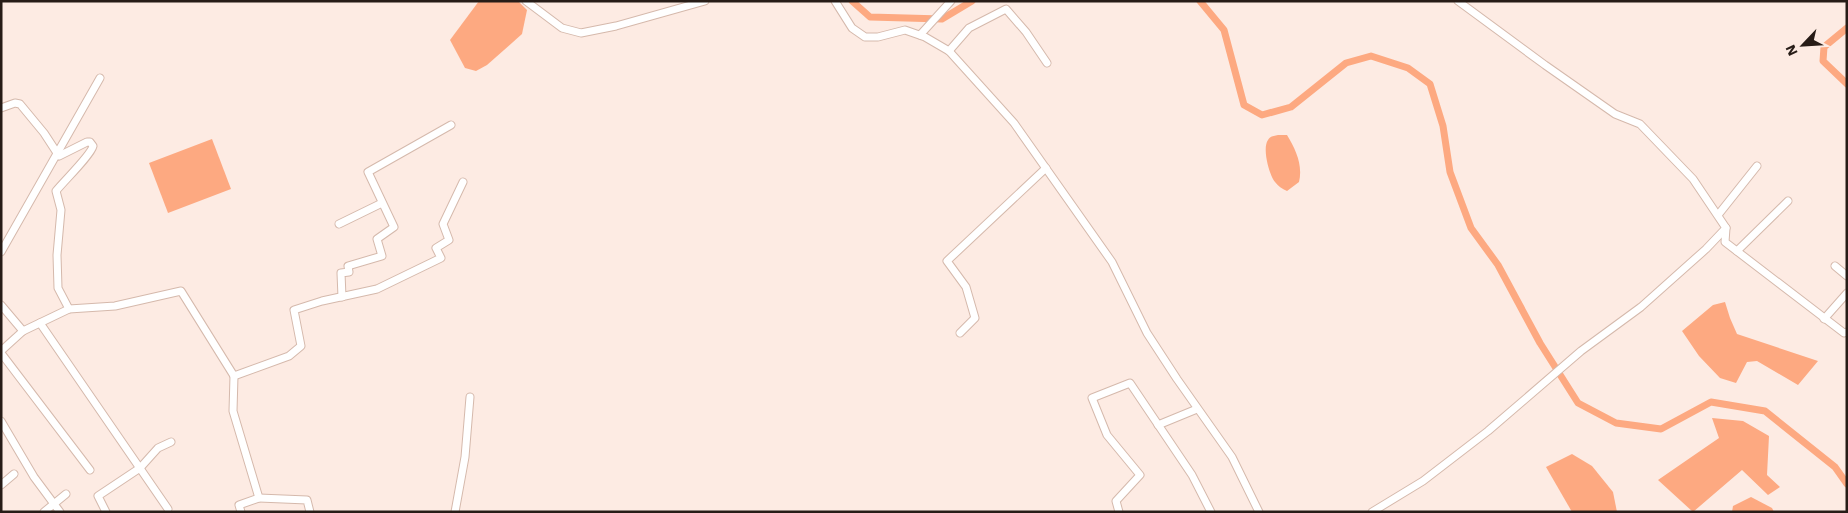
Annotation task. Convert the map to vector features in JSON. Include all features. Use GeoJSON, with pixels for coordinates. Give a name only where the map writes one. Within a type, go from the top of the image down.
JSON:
{"type":"FeatureCollection","features":[{"type":"Feature","properties":{"kind":"street"},"geometry":{"type":"LineString","coordinates":[[526,1],[562,28],[581,33],[616,26],[705,1]]}},
{"type":"Feature","properties":{"kind":"street"},"geometry":{"type":"LineString","coordinates":[[835,1],[852,28],[865,37],[878,37],[905,30],[922,33],[949,51],[1014,123],[1112,262],[1147,333],[1197,409],[1232,457],[1259,512]]}},
{"type":"Feature","properties":{"kind":"street"},"geometry":{"type":"LineString","coordinates":[[1458,1],[1615,114],[1640,124],[1693,179],[1726,228],[1725,242],[1824,319],[1844,333],[1847,332]]}},
{"type":"Feature","properties":{"kind":"street"},"geometry":{"type":"LineString","coordinates":[[922,33],[949,3]]}},
{"type":"Feature","properties":{"kind":"street"},"geometry":{"type":"LineString","coordinates":[[949,51],[969,28],[1006,9],[1026,32],[1047,63]]}},
{"type":"Feature","properties":{"kind":"street"},"geometry":{"type":"LineString","coordinates":[[1,252],[100,78]]}},
{"type":"Feature","properties":{"kind":"street"},"geometry":{"type":"LineString","coordinates":[[1,108],[15,103],[20,104],[44,133],[59,156],[87,142],[90,142],[93,146],[92,152],[56,191],[61,210],[57,255],[58,288],[69,309]]}},
{"type":"Feature","properties":{"kind":"street"},"geometry":{"type":"LineString","coordinates":[[342,297],[341,274],[349,272],[348,266],[382,256],[377,240],[394,227],[368,172],[451,125]]}},
{"type":"Feature","properties":{"kind":"street"},"geometry":{"type":"LineString","coordinates":[[1718,215],[1757,166]]}},
{"type":"Feature","properties":{"kind":"street"},"geometry":{"type":"LineString","coordinates":[[960,333],[975,318],[966,287],[947,261],[1046,168]]}},
{"type":"Feature","properties":{"kind":"street"},"geometry":{"type":"LineString","coordinates":[[234,376],[289,356],[300,346],[294,310],[377,289],[441,258],[436,248],[449,240],[443,224],[463,182]]}},
{"type":"Feature","properties":{"kind":"street"},"geometry":{"type":"LineString","coordinates":[[1737,252],[1788,201]]}},
{"type":"Feature","properties":{"kind":"street"},"geometry":{"type":"LineString","coordinates":[[339,224],[382,203]]}},
{"type":"Feature","properties":{"kind":"street"},"geometry":{"type":"LineString","coordinates":[[1372,512],[1423,481],[1488,431],[1575,357],[1640,307],[1726,228]]}},
{"type":"Feature","properties":{"kind":"street"},"geometry":{"type":"LineString","coordinates":[[1835,266],[1847,276]]}},
{"type":"Feature","properties":{"kind":"street"},"geometry":{"type":"LineString","coordinates":[[90,470],[1,352],[23,331],[69,309],[115,306],[181,291],[234,376],[233,411],[259,498]]}},
{"type":"Feature","properties":{"kind":"street"},"geometry":{"type":"LineString","coordinates":[[1824,319],[1847,293]]}},
{"type":"Feature","properties":{"kind":"street"},"geometry":{"type":"LineString","coordinates":[[1,305],[23,331]]}},
{"type":"Feature","properties":{"kind":"street"},"geometry":{"type":"LineString","coordinates":[[40,323],[168,509]]}},
{"type":"Feature","properties":{"kind":"street"},"geometry":{"type":"LineString","coordinates":[[1119,512],[1116,501],[1140,475],[1107,435],[1092,398],[1130,383],[1192,475],[1211,512]]}},
{"type":"Feature","properties":{"kind":"street"},"geometry":{"type":"LineString","coordinates":[[456,512],[465,457],[470,398]]}},
{"type":"Feature","properties":{"kind":"street"},"geometry":{"type":"LineString","coordinates":[[1158,425],[1197,409]]}},
{"type":"Feature","properties":{"kind":"street"},"geometry":{"type":"LineString","coordinates":[[1,421],[34,477],[60,512]]}},
{"type":"Feature","properties":{"kind":"street"},"geometry":{"type":"LineString","coordinates":[[106,512],[98,496],[140,468],[158,448],[171,442]]}},
{"type":"Feature","properties":{"kind":"street"},"geometry":{"type":"LineString","coordinates":[[1,484],[14,474]]}},
{"type":"Feature","properties":{"kind":"street"},"geometry":{"type":"LineString","coordinates":[[44,512],[66,494]]}},
{"type":"Feature","properties":{"kind":"street"},"geometry":{"type":"LineString","coordinates":[[241,512],[239,505],[259,498],[307,500],[310,512]]}},
{"type":"Feature","properties":{"kind":"shaded area"},"geometry":{"type":"Polygon","coordinates":[[[479,1],[518,1],[527,10],[522,34],[487,65],[476,71],[465,68],[450,40],[479,1]]]}},
{"type":"Feature","properties":{"kind":"shaded area"},"geometry":{"type":"Polygon","coordinates":[[[1287,135],[1296,152],[1300,170],[1299,182],[1287,191],[1275,182],[1267,161],[1266,144],[1272,136],[1287,135]]]}},
{"type":"Feature","properties":{"kind":"shaded area"},"geometry":{"type":"Polygon","coordinates":[[[212,139],[231,189],[168,213],[149,163],[212,139]]]}},
{"type":"Feature","properties":{"kind":"shaded area"},"geometry":{"type":"Polygon","coordinates":[[[1725,302],[1737,334],[1818,361],[1798,385],[1757,361],[1747,362],[1736,383],[1720,378],[1699,356],[1682,331],[1713,305],[1725,302]]]}},
{"type":"Feature","properties":{"kind":"shaded area"},"geometry":{"type":"Polygon","coordinates":[[[1712,418],[1743,421],[1769,436],[1767,475],[1780,487],[1768,495],[1742,470],[1693,512],[1658,480],[1719,438],[1712,418]]]}},
{"type":"Feature","properties":{"kind":"shaded area"},"geometry":{"type":"Polygon","coordinates":[[[1572,454],[1592,466],[1613,492],[1617,512],[1572,512],[1546,467],[1572,454]]]}},
{"type":"Feature","properties":{"kind":"shaded area"},"geometry":{"type":"Polygon","coordinates":[[[1751,497],[1772,508],[1774,512],[1732,512],[1733,506],[1751,497]]]}},
{"type":"Feature","properties":{"kind":"waterway"},"geometry":{"type":"LineString","coordinates":[[852,1],[870,17],[942,19],[972,1]]}},
{"type":"Feature","properties":{"kind":"waterway"},"geometry":{"type":"LineString","coordinates":[[1200,1],[1224,30],[1244,105],[1262,115],[1291,107],[1346,63],[1371,56],[1408,68],[1430,84],[1443,126],[1450,172],[1471,228],[1498,265],[1540,343],[1578,403],[1616,423],[1661,429],[1711,402],[1765,411],[1835,467],[1847,484]]}},
{"type":"Feature","properties":{"kind":"waterway"},"geometry":{"type":"LineString","coordinates":[[1847,28],[1824,47],[1823,61],[1847,84]]}}]}
